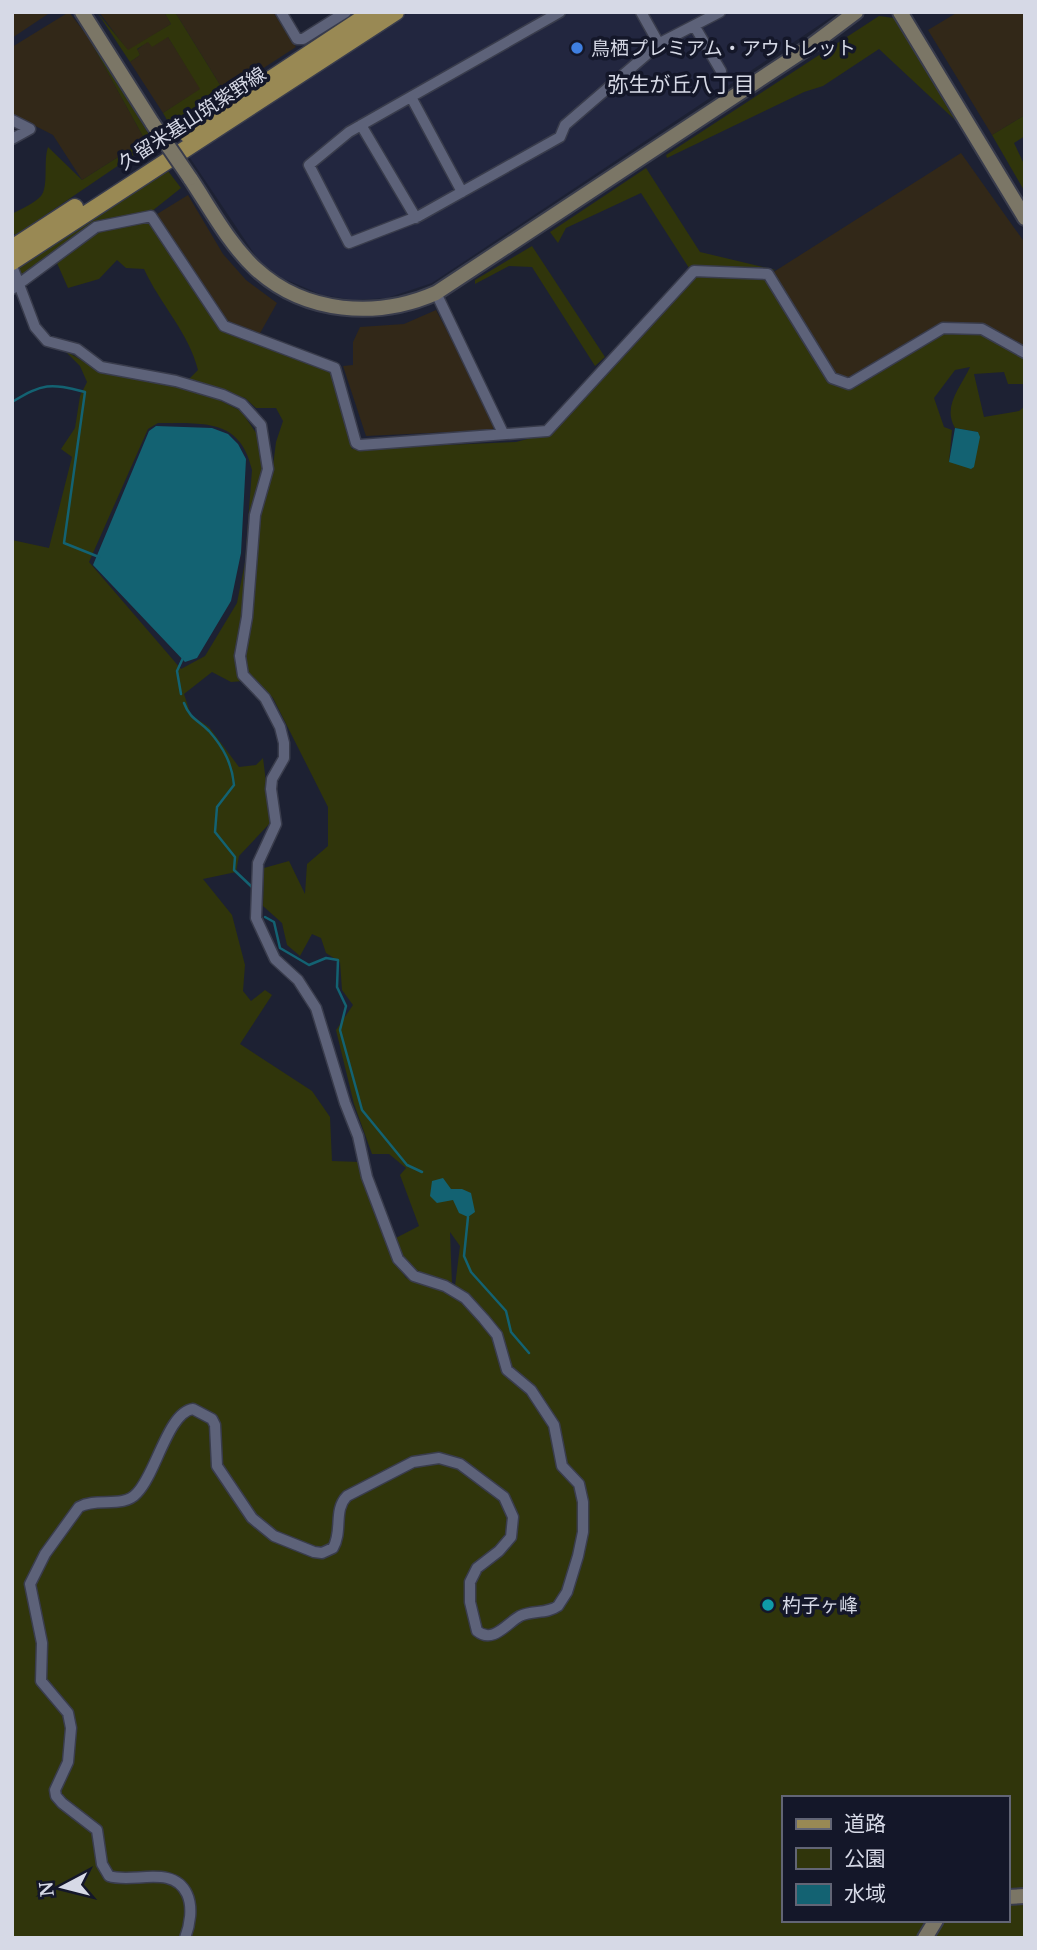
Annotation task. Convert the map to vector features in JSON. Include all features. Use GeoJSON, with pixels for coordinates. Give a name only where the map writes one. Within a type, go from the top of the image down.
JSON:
{"type":"FeatureCollection","features":[{"type":"Feature","properties":{"kind":"main road"},"geometry":{"type":"LineString","coordinates":[[12,248],[372,12]]}},
{"type":"Feature","properties":{"kind":"main road","name":"久留米基山筑紫野線"},"geometry":{"type":"LineString","coordinates":[[12,264],[396,12]]}},
{"type":"Feature","properties":{"kind":"street"},"geometry":{"type":"LineString","coordinates":[[82,12],[153,124],[255,268],[278,286],[319,304],[352,310],[390,308],[436,293],[812,45],[856,12]]}},
{"type":"Feature","properties":{"kind":"street"},"geometry":{"type":"LineString","coordinates":[[281,12],[297,39],[303,40],[346,12]]}},
{"type":"Feature","properties":{"kind":"street"},"geometry":{"type":"LineString","coordinates":[[560,12],[361,125],[309,165],[349,243],[415,218],[560,137],[565,125],[659,44],[720,12]]}},
{"type":"Feature","properties":{"kind":"street"},"geometry":{"type":"LineString","coordinates":[[641,12],[659,44]]}},
{"type":"Feature","properties":{"kind":"street"},"geometry":{"type":"LineString","coordinates":[[900,12],[1025,218]]}},
{"type":"Feature","properties":{"kind":"street"},"geometry":{"type":"LineString","coordinates":[[695,27],[721,71]]}},
{"type":"Feature","properties":{"kind":"street"},"geometry":{"type":"LineString","coordinates":[[411,97],[462,192]]}},
{"type":"Feature","properties":{"kind":"street"},"geometry":{"type":"LineString","coordinates":[[12,120],[30,129],[12,139]]}},
{"type":"Feature","properties":{"kind":"street"},"geometry":{"type":"LineString","coordinates":[[361,125],[415,218]]}},
{"type":"Feature","properties":{"kind":"street"},"geometry":{"type":"LineString","coordinates":[[16,285],[96,227],[151,216],[224,326],[335,368],[356,443],[547,431],[694,271],[768,274],[832,378],[849,384],[943,328],[982,328],[1025,353]]}},
{"type":"Feature","properties":{"kind":"street"},"geometry":{"type":"LineString","coordinates":[[12,264],[16,285],[34,327],[47,341],[77,349],[101,367],[187,383],[223,395],[243,404],[261,425],[268,469],[256,515],[247,617],[240,656],[243,675],[265,698],[280,727],[284,758],[272,779],[275,824],[258,863],[256,918],[260,932],[275,959],[311,995],[358,1136],[367,1177],[398,1259],[414,1276],[445,1286],[464,1298],[498,1335],[507,1370],[531,1390],[554,1424],[562,1466],[579,1484],[583,1502],[583,1532],[578,1556],[567,1592],[558,1606],[521,1616],[496,1634],[487,1636],[477,1631],[472,1623],[472,1574],[507,1544],[513,1517],[504,1497],[450,1459],[413,1462],[347,1496],[340,1505],[337,1542],[328,1552],[314,1552],[274,1536],[246,1512],[217,1466],[215,1425],[212,1419],[193,1409],[178,1416],[136,1494],[122,1501],[86,1503],[79,1507],[46,1554],[30,1584],[42,1643],[41,1681],[68,1713],[71,1728],[68,1762],[55,1790],[56,1796],[97,1829],[102,1864],[109,1877],[168,1877],[184,1888],[190,1908],[185,1938]]}},
{"type":"Feature","properties":{"kind":"street"},"geometry":{"type":"LineString","coordinates":[[436,293],[503,433]]}},
{"type":"Feature","properties":{"kind":"street"},"geometry":{"type":"LineString","coordinates":[[925,1938],[935,1922]]}},
{"type":"Feature","properties":{"kind":"shaded area"},"geometry":{"type":"Polygon","coordinates":[[[12,12],[51,12],[12,38],[12,12]]]}},
{"type":"Feature","properties":{"kind":"shaded area"},"geometry":{"type":"Polygon","coordinates":[[[69,12],[88,37],[145,140],[82,180],[53,135],[12,114],[12,47],[69,12]]]}},
{"type":"Feature","properties":{"kind":"shaded area"},"geometry":{"type":"Polygon","coordinates":[[[99,12],[164,12],[171,24],[128,51],[99,12]]]}},
{"type":"Feature","properties":{"kind":"shaded area"},"geometry":{"type":"Polygon","coordinates":[[[175,12],[273,12],[296,47],[225,93],[175,12]]]}},
{"type":"Feature","properties":{"kind":"shaded area"},"geometry":{"type":"Polygon","coordinates":[[[410,12],[839,12],[432,283],[387,298],[354,300],[322,295],[282,278],[259,261],[188,155],[410,12]]]}},
{"type":"Feature","properties":{"kind":"shaded area"},"geometry":{"type":"Polygon","coordinates":[[[958,12],[1025,12],[1025,115],[992,135],[928,30],[958,12]]]}},
{"type":"Feature","properties":{"kind":"shaded area"},"geometry":{"type":"Polygon","coordinates":[[[168,37],[201,89],[163,113],[130,62],[140,55],[137,50],[148,41],[168,37]]]}},
{"type":"Feature","properties":{"kind":"shaded area"},"geometry":{"type":"Polygon","coordinates":[[[961,153],[1025,243],[1025,348],[982,324],[938,324],[847,378],[832,374],[772,273],[961,153]]]}},
{"type":"Feature","properties":{"kind":"shaded area"},"geometry":{"type":"Polygon","coordinates":[[[188,195],[223,254],[246,280],[277,303],[259,335],[226,322],[154,216],[188,195]]]}},
{"type":"Feature","properties":{"kind":"shaded area"},"geometry":{"type":"Polygon","coordinates":[[[436,310],[496,424],[492,430],[366,436],[343,366],[353,365],[353,342],[360,327],[404,324],[436,310]]]}},
{"type":"Feature","properties":{"kind":"green space"},"geometry":{"type":"Polygon","coordinates":[[[97,12],[128,50],[171,24],[164,12],[175,12],[225,93],[16,235],[12,233],[12,214],[41,196],[48,147],[82,180],[145,140],[88,37],[150,136],[170,125],[163,113],[200,89],[168,37],[152,47],[148,42],[137,49],[140,55],[130,62],[97,12]]]}},
{"type":"Feature","properties":{"kind":"green space"},"geometry":{"type":"Polygon","coordinates":[[[879,16],[894,18],[955,120],[879,49],[823,86],[804,92],[667,158],[666,155],[879,16]]]}},
{"type":"Feature","properties":{"kind":"green space"},"geometry":{"type":"Polygon","coordinates":[[[1025,115],[1025,136],[1014,143],[1025,166],[1025,192],[992,135],[1025,115]]]}},
{"type":"Feature","properties":{"kind":"green space"},"geometry":{"type":"Polygon","coordinates":[[[646,168],[700,252],[776,270],[689,268],[641,193],[566,228],[558,243],[550,232],[646,168]]]}},
{"type":"Feature","properties":{"kind":"green space"},"geometry":{"type":"Polygon","coordinates":[[[168,171],[181,188],[147,215],[221,330],[335,371],[352,449],[516,442],[550,433],[695,275],[764,277],[829,381],[849,387],[942,331],[982,334],[1025,358],[1025,384],[1008,384],[1004,372],[974,374],[984,417],[1019,411],[1025,406],[1025,1938],[12,1938],[12,540],[49,548],[72,457],[61,449],[75,428],[80,396],[87,382],[80,366],[64,350],[98,370],[191,386],[241,411],[259,437],[264,468],[273,466],[276,442],[283,421],[276,408],[256,408],[245,398],[189,379],[198,370],[194,356],[144,269],[126,268],[117,260],[99,279],[68,288],[53,254],[12,281],[12,271],[168,171]],[[970,367],[955,370],[934,398],[944,427],[952,430],[949,462],[978,432],[955,428],[951,412],[954,397],[970,367]],[[158,423],[148,429],[89,562],[181,669],[205,656],[237,603],[245,562],[252,470],[246,453],[229,432],[204,424],[158,423]],[[212,672],[184,694],[191,715],[209,727],[239,767],[256,765],[263,758],[271,822],[239,856],[236,872],[203,879],[232,915],[245,965],[243,991],[251,1001],[265,990],[272,995],[240,1044],[312,1091],[330,1117],[332,1161],[360,1162],[392,1257],[406,1278],[441,1291],[455,1286],[460,1246],[450,1232],[452,1284],[410,1270],[394,1239],[419,1226],[400,1175],[406,1168],[389,1154],[372,1154],[354,1104],[336,1030],[353,1005],[342,990],[340,962],[326,953],[321,938],[312,934],[300,956],[287,945],[282,923],[263,906],[264,868],[289,861],[305,894],[307,864],[328,846],[328,807],[273,698],[256,680],[231,682],[212,672]]]}},
{"type":"Feature","properties":{"kind":"green space"},"geometry":{"type":"Polygon","coordinates":[[[532,246],[605,357],[595,366],[532,267],[509,266],[475,284],[475,280],[532,246]]]}},
{"type":"Feature","properties":{"kind":"water"},"geometry":{"type":"Polygon","coordinates":[[[156,426],[212,428],[228,434],[238,444],[246,459],[241,553],[231,601],[197,658],[185,662],[93,565],[149,431],[156,426]]]}},
{"type":"Feature","properties":{"kind":"water"},"geometry":{"type":"Polygon","coordinates":[[[955,428],[978,432],[980,437],[974,467],[971,469],[949,462],[955,428]]]}},
{"type":"Feature","properties":{"kind":"water"},"geometry":{"type":"Polygon","coordinates":[[[443,1178],[451,1189],[462,1189],[471,1193],[475,1212],[468,1217],[459,1213],[453,1200],[437,1203],[430,1196],[432,1181],[443,1178]]]}},
{"type":"Feature","properties":{"kind":"waterway"},"geometry":{"type":"LineString","coordinates":[[12,402],[47,386],[85,392],[64,543],[99,557]]}},
{"type":"Feature","properties":{"kind":"waterway"},"geometry":{"type":"LineString","coordinates":[[181,694],[177,671],[183,658]]}},
{"type":"Feature","properties":{"kind":"waterway"},"geometry":{"type":"LineString","coordinates":[[184,703],[192,716],[214,737],[229,763],[234,785],[217,807],[215,832],[235,857],[234,870],[252,887]]}},
{"type":"Feature","properties":{"kind":"waterway"},"geometry":{"type":"LineString","coordinates":[[265,917],[274,922],[280,948],[309,965],[326,958],[338,960],[337,987],[346,1006],[340,1030],[362,1110],[407,1165],[422,1172]]}},
{"type":"Feature","properties":{"kind":"waterway"},"geometry":{"type":"LineString","coordinates":[[468,1217],[464,1256],[471,1272],[506,1311],[511,1332],[529,1353]]}},
{"type":"Feature","properties":{"kind":"place","name":"鳥栖プレミアム・アウトレット"},"geometry":{"type":"Point","coordinates":[577,48]}},
{"type":"Feature","properties":{"kind":"place","name":"杓子ヶ峰"},"geometry":{"type":"Point","coordinates":[768,1605]}},
{"type":"Feature","properties":{"kind":"district","name":"弥生が丘八丁目"},"geometry":{"type":"Point","coordinates":[681,85]}}]}
